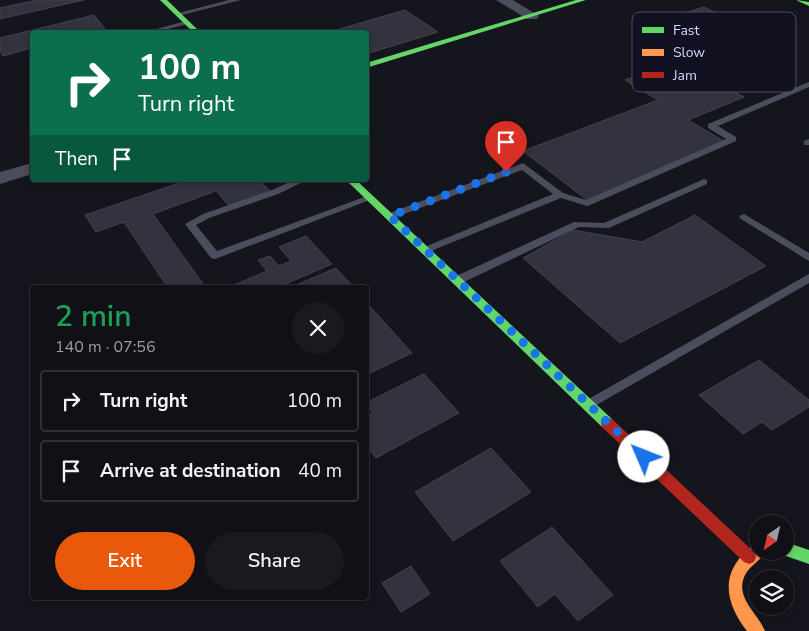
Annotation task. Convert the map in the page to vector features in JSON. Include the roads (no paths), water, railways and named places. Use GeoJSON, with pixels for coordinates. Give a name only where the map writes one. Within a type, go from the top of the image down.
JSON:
{"type":"FeatureCollection","features":[{"type":"Feature","properties":{"kind":"main road"},"geometry":{"type":"LineString","coordinates":[[163,0],[195,30]]}},
{"type":"Feature","properties":{"kind":"main road"},"geometry":{"type":"LineString","coordinates":[[369,65],[583,0]]}},
{"type":"Feature","properties":{"kind":"main road"},"geometry":{"type":"LineString","coordinates":[[800,0],[809,4]]}},
{"type":"Feature","properties":{"kind":"main road"},"geometry":{"type":"LineString","coordinates":[[354,182],[589,404],[749,550]]}},
{"type":"Feature","properties":{"kind":"main road"},"geometry":{"type":"LineString","coordinates":[[794,552],[809,557]]}},
{"type":"Feature","properties":{"kind":"main road"},"geometry":{"type":"LineString","coordinates":[[749,557],[743,561],[736,572],[734,589],[739,609],[755,631]]}},
{"type":"Feature","properties":{"kind":"street"},"geometry":{"type":"LineString","coordinates":[[503,0],[532,16]]}},
{"type":"Feature","properties":{"kind":"street"},"geometry":{"type":"LineString","coordinates":[[0,178],[30,169]]}},
{"type":"Feature","properties":{"kind":"lane"},"geometry":{"type":"LineString","coordinates":[[154,30],[182,18],[238,0]]}},
{"type":"Feature","properties":{"kind":"lane"},"geometry":{"type":"LineString","coordinates":[[796,90],[809,84]]}},
{"type":"Feature","properties":{"kind":"lane"},"geometry":{"type":"LineString","coordinates":[[390,216],[523,166],[560,195],[587,203],[733,139],[711,126],[790,92]]}},
{"type":"Feature","properties":{"kind":"lane"},"geometry":{"type":"LineString","coordinates":[[298,182],[275,192],[206,216],[190,224],[215,256],[370,198]]}},
{"type":"Feature","properties":{"kind":"lane"},"geometry":{"type":"LineString","coordinates":[[458,280],[578,224],[605,226],[704,182]]}},
{"type":"Feature","properties":{"kind":"lane"},"geometry":{"type":"LineString","coordinates":[[426,250],[560,195]]}},
{"type":"Feature","properties":{"kind":"lane"},"geometry":{"type":"LineString","coordinates":[[744,217],[809,258]]}},
{"type":"Feature","properties":{"kind":"lane"},"geometry":{"type":"LineString","coordinates":[[589,404],[809,278]]}}]}
